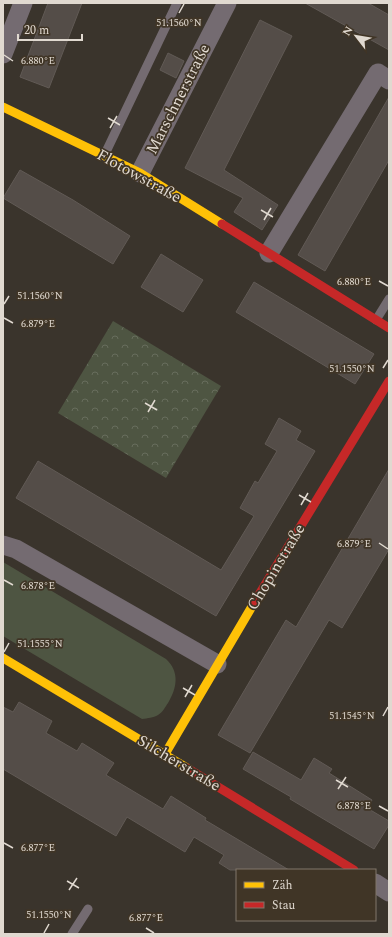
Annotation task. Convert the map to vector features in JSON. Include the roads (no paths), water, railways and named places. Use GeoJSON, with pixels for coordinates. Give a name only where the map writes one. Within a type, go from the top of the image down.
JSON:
{"type":"FeatureCollection","features":[{"type":"Feature","properties":{"kind":"street"},"geometry":{"type":"LineString","coordinates":[[3,54],[23,3]]}},
{"type":"Feature","properties":{"kind":"street","name":"Marschnerstraße"},"geometry":{"type":"LineString","coordinates":[[140,173],[227,3]]}},
{"type":"Feature","properties":{"kind":"street"},"geometry":{"type":"LineString","coordinates":[[269,253],[383,77]]}},
{"type":"Feature","properties":{"kind":"street","name":"Flotowstraße"},"geometry":{"type":"LineString","coordinates":[[3,107],[140,173],[389,328]]}},
{"type":"Feature","properties":{"kind":"street","name":"Chopinstraße"},"geometry":{"type":"LineString","coordinates":[[165,754],[217,664],[389,381]]}},
{"type":"Feature","properties":{"kind":"street"},"geometry":{"type":"LineString","coordinates":[[3,545],[16,549],[217,664]]}},
{"type":"Feature","properties":{"kind":"street","name":"Silcherstraße"},"geometry":{"type":"LineString","coordinates":[[3,658],[165,754],[352,869]]}},
{"type":"Feature","properties":{"kind":"street"},"geometry":{"type":"LineString","coordinates":[[376,884],[389,892]]}},
{"type":"Feature","properties":{"kind":"lane"},"geometry":{"type":"LineString","coordinates":[[104,156],[177,3]]}},
{"type":"Feature","properties":{"kind":"lane"},"geometry":{"type":"LineString","coordinates":[[376,320],[389,299]]}},
{"type":"Feature","properties":{"kind":"lane"},"geometry":{"type":"LineString","coordinates":[[72,934],[88,909]]}}]}
